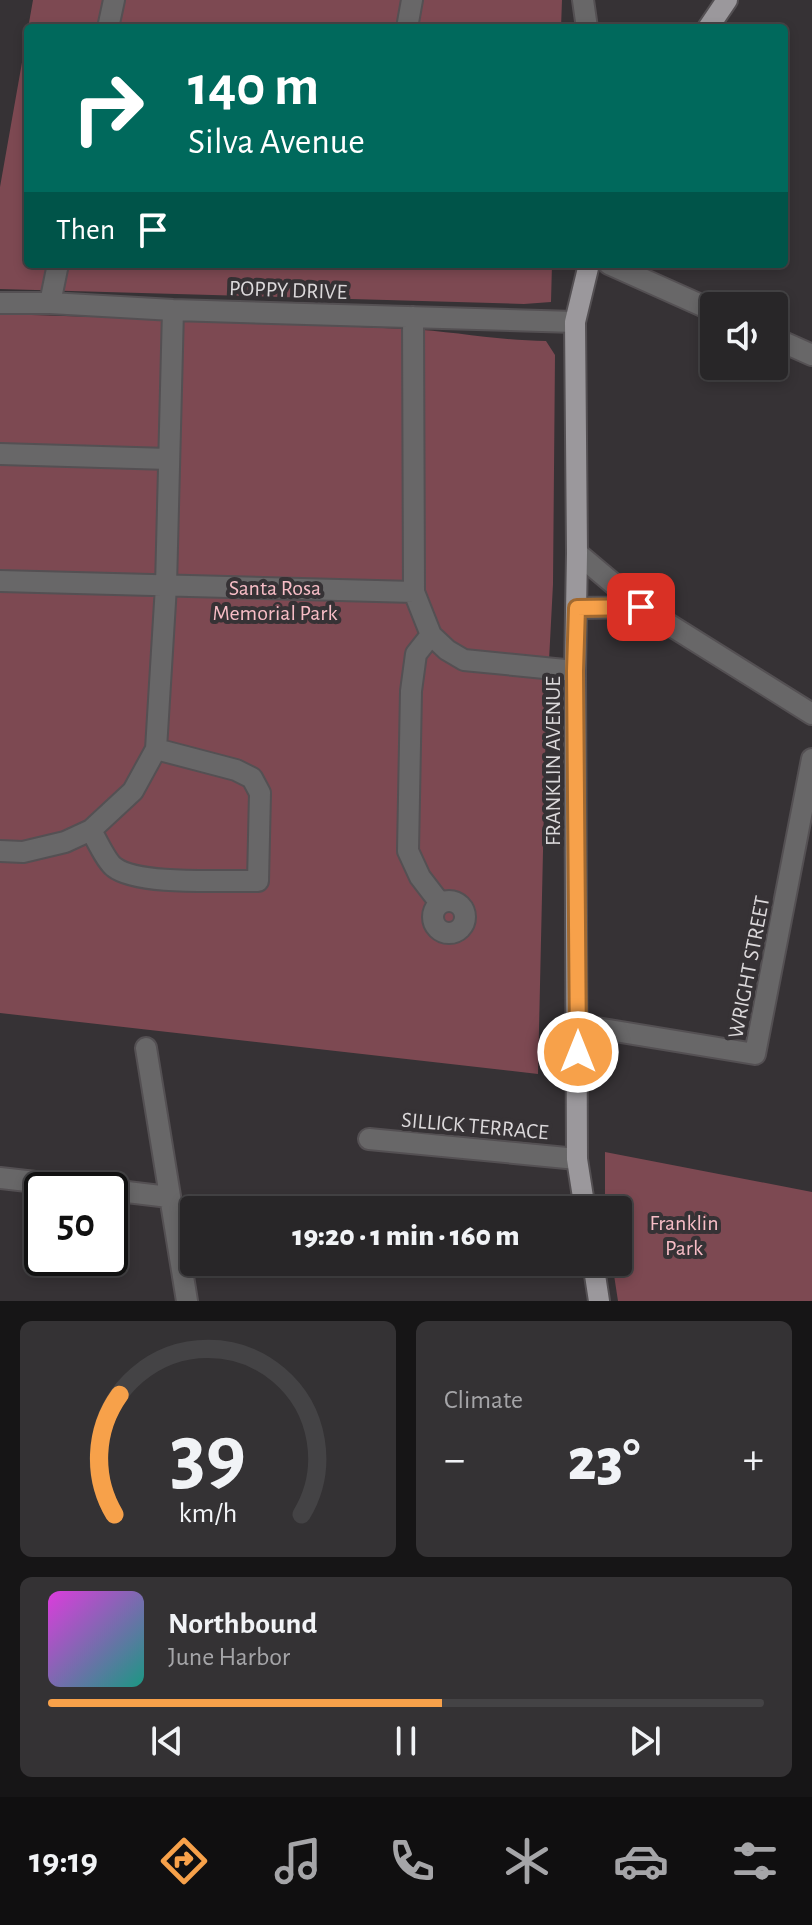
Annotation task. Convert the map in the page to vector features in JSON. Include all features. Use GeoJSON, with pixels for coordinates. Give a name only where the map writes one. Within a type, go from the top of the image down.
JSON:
{"type":"FeatureCollection","features":[{"type":"Feature","properties":{"kind":"main road"},"geometry":{"type":"LineString","coordinates":[[711,24],[727,0]]}},
{"type":"Feature","properties":{"kind":"main road","name":"FRANKLIN AVENUE"},"geometry":{"type":"LineString","coordinates":[[583,1196],[577,1159],[575,322],[588,268]]}},
{"type":"Feature","properties":{"kind":"main road"},"geometry":{"type":"LineString","coordinates":[[595,1276],[599,1301]]}},
{"type":"Feature","properties":{"kind":"street"},"geometry":{"type":"LineString","coordinates":[[109,24],[114,0]]}},
{"type":"Feature","properties":{"kind":"street"},"geometry":{"type":"LineString","coordinates":[[408,24],[412,0]]}},
{"type":"Feature","properties":{"kind":"street"},"geometry":{"type":"LineString","coordinates":[[583,0],[586,24]]}},
{"type":"Feature","properties":{"kind":"street"},"geometry":{"type":"LineString","coordinates":[[50,303],[57,268]]}},
{"type":"Feature","properties":{"kind":"street"},"geometry":{"type":"LineString","coordinates":[[618,268],[700,305]]}},
{"type":"Feature","properties":{"kind":"street","name":"POPPY DRIVE"},"geometry":{"type":"LineString","coordinates":[[0,303],[575,322]]}},
{"type":"Feature","properties":{"kind":"street"},"geometry":{"type":"LineString","coordinates":[[0,851],[23,852],[65,842],[91,830],[133,791],[156,749],[166,586],[173,310]]}},
{"type":"Feature","properties":{"kind":"street"},"geometry":{"type":"LineString","coordinates":[[413,317],[414,592],[431,635],[464,660],[575,671]]}},
{"type":"Feature","properties":{"kind":"street"},"geometry":{"type":"LineString","coordinates":[[788,344],[812,355]]}},
{"type":"Feature","properties":{"kind":"street"},"geometry":{"type":"LineString","coordinates":[[0,454],[169,459]]}},
{"type":"Feature","properties":{"kind":"street"},"geometry":{"type":"LineString","coordinates":[[577,553],[641,607],[812,714]]}},
{"type":"Feature","properties":{"kind":"street"},"geometry":{"type":"LineString","coordinates":[[0,581],[414,592]]}},
{"type":"Feature","properties":{"kind":"street"},"geometry":{"type":"LineString","coordinates":[[577,608],[641,607]]}},
{"type":"Feature","properties":{"kind":"street"},"geometry":{"type":"LineString","coordinates":[[431,635],[416,654],[411,691],[408,851],[420,877],[440,903]]}},
{"type":"Feature","properties":{"kind":"street"},"geometry":{"type":"LineString","coordinates":[[91,830],[113,867],[136,877],[258,881],[260,793],[252,778],[236,770],[156,749]]}},
{"type":"Feature","properties":{"kind":"street","name":"WRIGHT STREET"},"geometry":{"type":"LineString","coordinates":[[578,1025],[755,1054],[812,759]]}},
{"type":"Feature","properties":{"kind":"street"},"geometry":{"type":"LineString","coordinates":[[146,1048],[187,1301]]}},
{"type":"Feature","properties":{"kind":"street","name":"SILLICK TERRACE"},"geometry":{"type":"LineString","coordinates":[[369,1139],[577,1159]]}},
{"type":"Feature","properties":{"kind":"street"},"geometry":{"type":"LineString","coordinates":[[0,1178],[24,1181]]}},
{"type":"Feature","properties":{"kind":"street"},"geometry":{"type":"LineString","coordinates":[[128,1192],[169,1197]]}},
{"type":"Feature","properties":{"kind":"green space"},"geometry":{"type":"Polygon","coordinates":[[[33,0],[562,0],[561,24],[29,24],[33,0]]]}},
{"type":"Feature","properties":{"kind":"green space"},"geometry":{"type":"Polygon","coordinates":[[[24,51],[24,268],[552,268],[551,302],[524,304],[0,289],[0,187],[24,51]]]}},
{"type":"Feature","properties":{"kind":"green space","name":"Santa Rosa Memorial Park"},"geometry":{"type":"Polygon","coordinates":[[[0,314],[407,329],[546,341],[555,355],[553,584],[546,718],[538,1074],[0,1013],[0,314]]]}},
{"type":"Feature","properties":{"kind":"green space","name":"Franklin Park"},"geometry":{"type":"Polygon","coordinates":[[[605,1152],[812,1192],[812,1301],[618,1301],[614,1276],[632,1276],[632,1196],[605,1196],[605,1152]]]}},
{"type":"Feature","properties":{"kind":"route"},"geometry":{"type":"LineString","coordinates":[[578,1052],[577,608],[641,607]]}}]}
